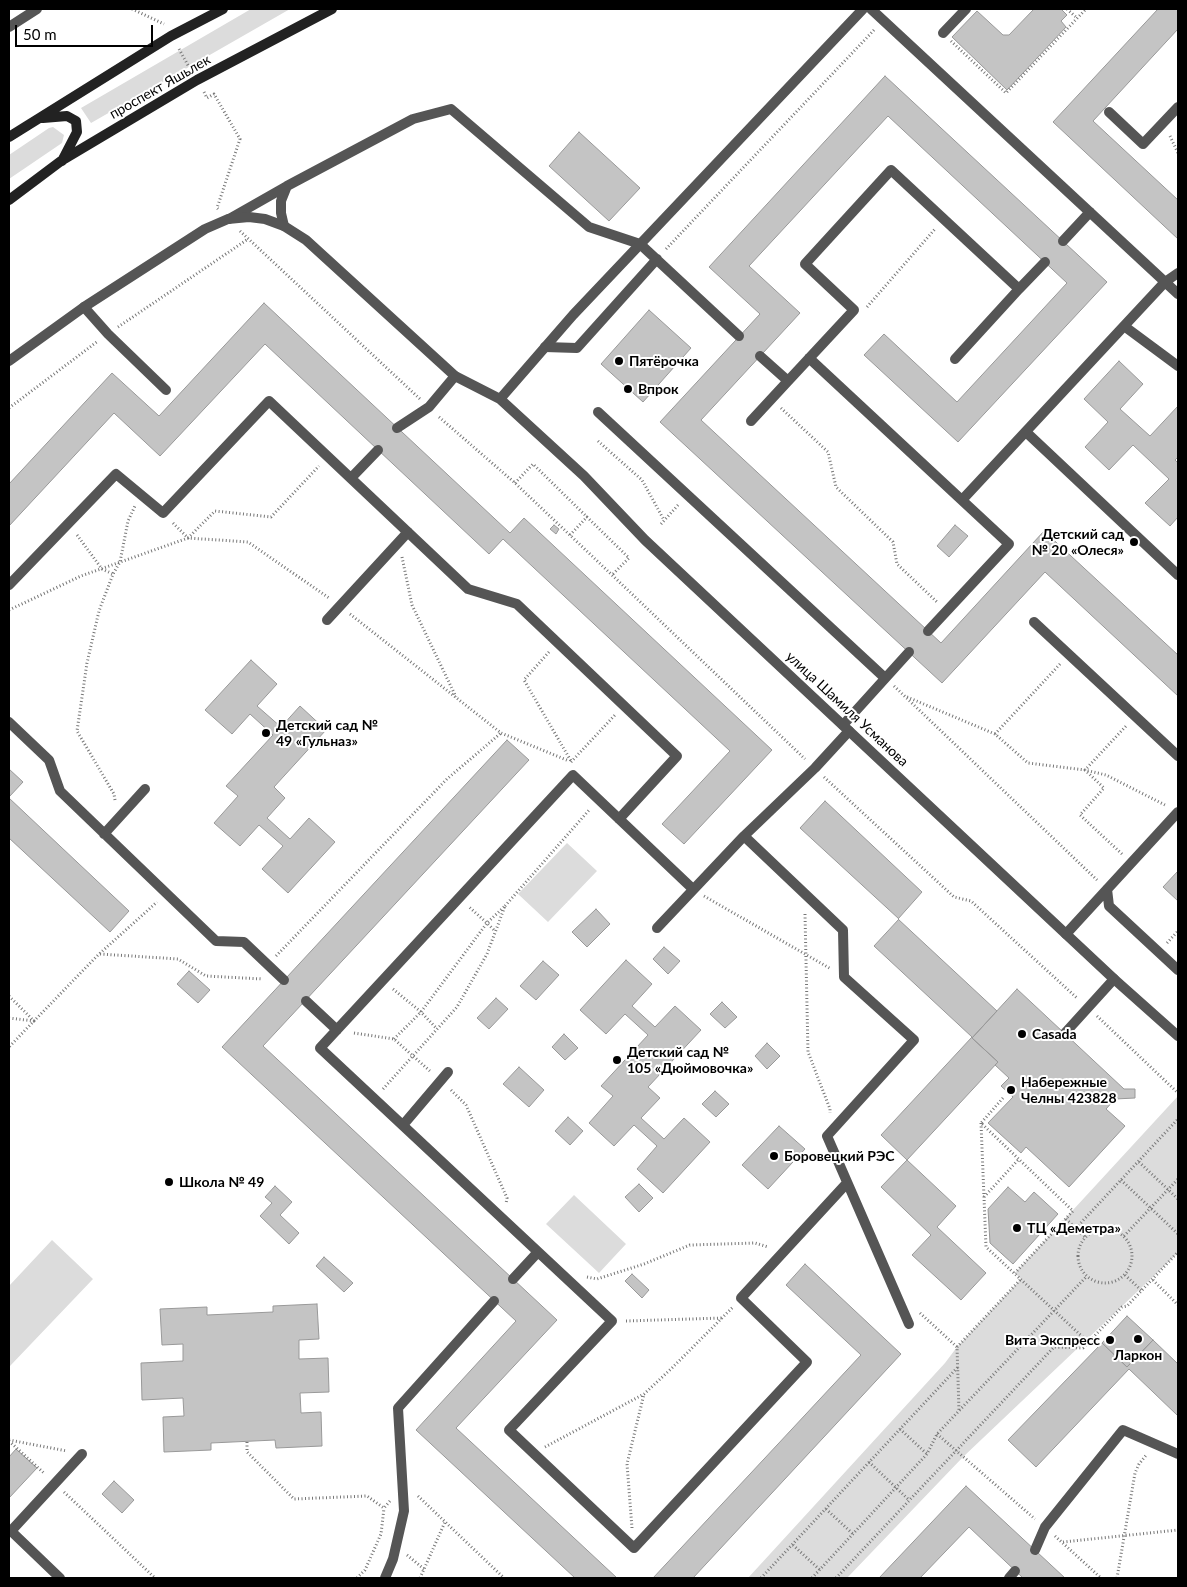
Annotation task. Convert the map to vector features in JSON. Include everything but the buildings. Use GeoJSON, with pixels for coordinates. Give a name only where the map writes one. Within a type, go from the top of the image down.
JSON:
{"type":"FeatureCollection","features":[{"type":"Feature","properties":{"kind":"main road"},"geometry":{"type":"LineString","coordinates":[[9,137],[171,36],[222,9]]}},
{"type":"Feature","properties":{"kind":"main road","name":"проспект Яшьлек"},"geometry":{"type":"LineString","coordinates":[[9,200],[61,162],[197,80],[332,9]]}},
{"type":"Feature","properties":{"kind":"main road"},"geometry":{"type":"LineString","coordinates":[[40,118],[67,116],[76,121],[77,132],[61,162]]}},
{"type":"Feature","properties":{"kind":"street"},"geometry":{"type":"LineString","coordinates":[[9,27],[37,9]]}},
{"type":"Feature","properties":{"kind":"street"},"geometry":{"type":"LineString","coordinates":[[500,399],[640,244],[863,9]]}},
{"type":"Feature","properties":{"kind":"street"},"geometry":{"type":"LineString","coordinates":[[871,9],[1178,294]]}},
{"type":"Feature","properties":{"kind":"street"},"geometry":{"type":"LineString","coordinates":[[943,33],[966,9]]}},
{"type":"Feature","properties":{"kind":"street"},"geometry":{"type":"LineString","coordinates":[[1109,112],[1143,144],[1178,107]]}},
{"type":"Feature","properties":{"kind":"street"},"geometry":{"type":"LineString","coordinates":[[9,361],[84,307],[205,229],[228,219],[413,119],[451,108],[589,227],[640,244],[739,336]]}},
{"type":"Feature","properties":{"kind":"street"},"geometry":{"type":"LineString","coordinates":[[751,421],[854,310],[805,264],[891,170],[1019,289]]}},
{"type":"Feature","properties":{"kind":"street"},"geometry":{"type":"LineString","coordinates":[[284,226],[281,201],[287,186]]}},
{"type":"Feature","properties":{"kind":"street"},"geometry":{"type":"LineString","coordinates":[[1064,241],[1090,212]]}},
{"type":"Feature","properties":{"kind":"street","name":"улица Шамиля Усманова"},"geometry":{"type":"LineString","coordinates":[[228,219],[249,217],[265,219],[284,226],[306,240],[455,376],[500,399],[584,476],[629,525],[1114,979],[1178,1036]]}},
{"type":"Feature","properties":{"kind":"street"},"geometry":{"type":"LineString","coordinates":[[545,347],[577,348],[657,260]]}},
{"type":"Feature","properties":{"kind":"street"},"geometry":{"type":"LineString","coordinates":[[955,359],[1045,262]]}},
{"type":"Feature","properties":{"kind":"street"},"geometry":{"type":"LineString","coordinates":[[962,500],[1165,282],[1178,273]]}},
{"type":"Feature","properties":{"kind":"street"},"geometry":{"type":"LineString","coordinates":[[84,307],[108,334],[166,390]]}},
{"type":"Feature","properties":{"kind":"street"},"geometry":{"type":"LineString","coordinates":[[1124,326],[1178,366]]}},
{"type":"Feature","properties":{"kind":"street"},"geometry":{"type":"LineString","coordinates":[[760,356],[788,381]]}},
{"type":"Feature","properties":{"kind":"street"},"geometry":{"type":"LineString","coordinates":[[809,358],[1009,544],[928,631]]}},
{"type":"Feature","properties":{"kind":"street"},"geometry":{"type":"LineString","coordinates":[[397,428],[429,407],[455,376]]}},
{"type":"Feature","properties":{"kind":"street"},"geometry":{"type":"LineString","coordinates":[[9,585],[116,474],[163,513],[269,401],[468,589],[517,604],[676,756],[619,819]]}},
{"type":"Feature","properties":{"kind":"street"},"geometry":{"type":"LineString","coordinates":[[598,412],[885,678]]}},
{"type":"Feature","properties":{"kind":"street"},"geometry":{"type":"LineString","coordinates":[[1026,432],[1178,575]]}},
{"type":"Feature","properties":{"kind":"street"},"geometry":{"type":"LineString","coordinates":[[351,478],[378,450]]}},
{"type":"Feature","properties":{"kind":"street"},"geometry":{"type":"LineString","coordinates":[[327,620],[408,532]]}},
{"type":"Feature","properties":{"kind":"street"},"geometry":{"type":"LineString","coordinates":[[1034,622],[1178,756]]}},
{"type":"Feature","properties":{"kind":"street"},"geometry":{"type":"LineString","coordinates":[[657,928],[744,836],[815,768],[885,678],[909,652]]}},
{"type":"Feature","properties":{"kind":"street"},"geometry":{"type":"LineString","coordinates":[[9,722],[49,760],[60,791],[216,942],[244,942],[284,980]]}},
{"type":"Feature","properties":{"kind":"street"},"geometry":{"type":"LineString","coordinates":[[693,889],[573,775],[320,1048],[612,1321],[509,1430],[634,1548],[807,1362],[741,1298],[847,1183]]}},
{"type":"Feature","properties":{"kind":"street"},"geometry":{"type":"LineString","coordinates":[[104,834],[145,789]]}},
{"type":"Feature","properties":{"kind":"street"},"geometry":{"type":"LineString","coordinates":[[1066,934],[1131,863],[1174,810]]}},
{"type":"Feature","properties":{"kind":"street"},"geometry":{"type":"LineString","coordinates":[[744,836],[843,930],[844,977],[914,1040],[827,1136],[909,1324]]}},
{"type":"Feature","properties":{"kind":"street"},"geometry":{"type":"LineString","coordinates":[[1107,889],[1109,906],[1178,970]]}},
{"type":"Feature","properties":{"kind":"street"},"geometry":{"type":"LineString","coordinates":[[1065,1033],[1114,979]]}},
{"type":"Feature","properties":{"kind":"street"},"geometry":{"type":"LineString","coordinates":[[306,1001],[336,1030]]}},
{"type":"Feature","properties":{"kind":"street"},"geometry":{"type":"LineString","coordinates":[[402,1125],[448,1072]]}},
{"type":"Feature","properties":{"kind":"street"},"geometry":{"type":"LineString","coordinates":[[513,1279],[538,1252]]}},
{"type":"Feature","properties":{"kind":"street"},"geometry":{"type":"LineString","coordinates":[[385,1578],[393,1559],[404,1511],[398,1408],[494,1301]]}},
{"type":"Feature","properties":{"kind":"street"},"geometry":{"type":"LineString","coordinates":[[1035,1550],[1045,1527],[1123,1430],[1178,1454]]}},
{"type":"Feature","properties":{"kind":"street"},"geometry":{"type":"LineString","coordinates":[[60,1578],[10,1532],[82,1454]]}},
{"type":"Feature","properties":{"kind":"path"},"geometry":{"type":"LineString","coordinates":[[132,9],[165,24]]}},
{"type":"Feature","properties":{"kind":"path"},"geometry":{"type":"LineString","coordinates":[[1067,9],[1077,18]]}},
{"type":"Feature","properties":{"kind":"path"},"geometry":{"type":"LineString","coordinates":[[943,33],[1006,93],[1086,9]]}},
{"type":"Feature","properties":{"kind":"path"},"geometry":{"type":"LineString","coordinates":[[657,260],[876,28]]}},
{"type":"Feature","properties":{"kind":"path"},"geometry":{"type":"LineString","coordinates":[[179,49],[189,67]]}},
{"type":"Feature","properties":{"kind":"path"},"geometry":{"type":"LineString","coordinates":[[202,89],[207,98],[214,94],[240,139],[217,208]]}},
{"type":"Feature","properties":{"kind":"path"},"geometry":{"type":"LineString","coordinates":[[854,310],[866,308],[944,219]]}},
{"type":"Feature","properties":{"kind":"path"},"geometry":{"type":"LineString","coordinates":[[112,331],[248,239],[429,407],[515,483],[815,768],[954,897],[971,900],[1178,1093]]}},
{"type":"Feature","properties":{"kind":"path"},"geometry":{"type":"LineString","coordinates":[[9,408],[104,337]]}},
{"type":"Feature","properties":{"kind":"path"},"geometry":{"type":"LineString","coordinates":[[772,399],[828,452],[836,487],[893,542],[897,564],[946,611]]}},
{"type":"Feature","properties":{"kind":"path"},"geometry":{"type":"LineString","coordinates":[[598,440],[642,480],[664,520]]}},
{"type":"Feature","properties":{"kind":"path"},"geometry":{"type":"LineString","coordinates":[[188,538],[215,511],[271,517],[328,456]]}},
{"type":"Feature","properties":{"kind":"path"},"geometry":{"type":"LineString","coordinates":[[515,483],[533,464],[630,556],[612,575]]}},
{"type":"Feature","properties":{"kind":"path"},"geometry":{"type":"LineString","coordinates":[[118,818],[114,794],[77,731],[87,662],[99,611],[113,574],[120,562],[128,521],[140,494]]}},
{"type":"Feature","properties":{"kind":"path"},"geometry":{"type":"LineString","coordinates":[[661,524],[687,496]]}},
{"type":"Feature","properties":{"kind":"path"},"geometry":{"type":"LineString","coordinates":[[163,513],[188,538]]}},
{"type":"Feature","properties":{"kind":"path"},"geometry":{"type":"LineString","coordinates":[[570,535],[587,517]]}},
{"type":"Feature","properties":{"kind":"path"},"geometry":{"type":"LineString","coordinates":[[66,525],[79,536],[102,568],[113,574]]}},
{"type":"Feature","properties":{"kind":"path"},"geometry":{"type":"LineString","coordinates":[[9,610],[81,576],[188,538],[248,542],[340,606],[501,733],[571,762]]}},
{"type":"Feature","properties":{"kind":"path"},"geometry":{"type":"LineString","coordinates":[[399,542],[412,605],[456,698]]}},
{"type":"Feature","properties":{"kind":"path"},"geometry":{"type":"LineString","coordinates":[[558,643],[524,680],[571,762],[573,775]]}},
{"type":"Feature","properties":{"kind":"path"},"geometry":{"type":"LineString","coordinates":[[995,734],[1069,654]]}},
{"type":"Feature","properties":{"kind":"path"},"geometry":{"type":"LineString","coordinates":[[885,678],[1107,889]]}},
{"type":"Feature","properties":{"kind":"path"},"geometry":{"type":"LineString","coordinates":[[903,696],[995,734],[1028,763],[1085,770],[1106,775],[1174,810]]}},
{"type":"Feature","properties":{"kind":"path"},"geometry":{"type":"LineString","coordinates":[[571,762],[624,706]]}},
{"type":"Feature","properties":{"kind":"path"},"geometry":{"type":"LineString","coordinates":[[1085,770],[1135,716]]}},
{"type":"Feature","properties":{"kind":"path"},"geometry":{"type":"LineString","coordinates":[[267,964],[447,778],[501,733]]}},
{"type":"Feature","properties":{"kind":"path"},"geometry":{"type":"LineString","coordinates":[[1085,770],[1104,788],[1080,815],[1131,863]]}},
{"type":"Feature","properties":{"kind":"path"},"geometry":{"type":"LineString","coordinates":[[394,1039],[421,1012],[487,924],[599,800]]}},
{"type":"Feature","properties":{"kind":"path"},"geometry":{"type":"LineString","coordinates":[[693,889],[844,977]]}},
{"type":"Feature","properties":{"kind":"path"},"geometry":{"type":"LineString","coordinates":[[9,1047],[100,954],[166,894]]}},
{"type":"Feature","properties":{"kind":"path"},"geometry":{"type":"LineString","coordinates":[[805,894],[808,1052],[830,1109],[827,1136]]}},
{"type":"Feature","properties":{"kind":"path"},"geometry":{"type":"LineString","coordinates":[[459,897],[495,931]]}},
{"type":"Feature","properties":{"kind":"path"},"geometry":{"type":"LineString","coordinates":[[374,1099],[457,1007],[487,954],[505,906]]}},
{"type":"Feature","properties":{"kind":"path"},"geometry":{"type":"LineString","coordinates":[[100,954],[178,959],[206,976],[284,980]]}},
{"type":"Feature","properties":{"kind":"path"},"geometry":{"type":"LineString","coordinates":[[382,981],[421,1012],[437,1029]]}},
{"type":"Feature","properties":{"kind":"path"},"geometry":{"type":"LineString","coordinates":[[9,996],[34,1020]]}},
{"type":"Feature","properties":{"kind":"path"},"geometry":{"type":"LineString","coordinates":[[9,1018],[34,1020]]}},
{"type":"Feature","properties":{"kind":"path"},"geometry":{"type":"LineString","coordinates":[[336,1030],[394,1039],[466,1105],[507,1198],[503,1219]]}},
{"type":"Feature","properties":{"kind":"path"},"geometry":{"type":"LineString","coordinates":[[1003,1098],[981,1123],[986,1247],[1088,1342]]}},
{"type":"Feature","properties":{"kind":"path"},"geometry":{"type":"LineString","coordinates":[[1076,1228],[1178,1119]]}},
{"type":"Feature","properties":{"kind":"path"},"geometry":{"type":"LineString","coordinates":[[981,1123],[1074,1211],[1015,1273]]}},
{"type":"Feature","properties":{"kind":"path"},"geometry":{"type":"LineString","coordinates":[[984,1197],[1019,1159]]}},
{"type":"Feature","properties":{"kind":"path"},"geometry":{"type":"LineString","coordinates":[[1139,1162],[1178,1199]]}},
{"type":"Feature","properties":{"kind":"path"},"geometry":{"type":"LineString","coordinates":[[1124,1236],[1178,1179]]}},
{"type":"Feature","properties":{"kind":"path"},"geometry":{"type":"LineString","coordinates":[[1121,1180],[1178,1234]]}},
{"type":"Feature","properties":{"kind":"path"},"geometry":{"type":"LineString","coordinates":[[1066,1219],[1085,1237]]}},
{"type":"Feature","properties":{"kind":"path"},"geometry":{"type":"LineString","coordinates":[[1105,1228],[1112,1229],[1124,1236],[1129,1242],[1132,1256],[1129,1270],[1118,1279],[1105,1283],[1098,1282],[1087,1276],[1082,1270],[1078,1256],[1081,1242],[1085,1237],[1091,1232],[1105,1228]]}},
{"type":"Feature","properties":{"kind":"path"},"geometry":{"type":"LineString","coordinates":[[561,1274],[597,1279],[644,1264],[690,1245],[755,1243],[783,1252]]}},
{"type":"Feature","properties":{"kind":"path"},"geometry":{"type":"LineString","coordinates":[[836,1578],[1054,1347],[1083,1348],[1122,1307],[1127,1306],[1142,1291],[1178,1252]]}},
{"type":"Feature","properties":{"kind":"path"},"geometry":{"type":"LineString","coordinates":[[1125,1274],[1142,1291]]}},
{"type":"Feature","properties":{"kind":"path"},"geometry":{"type":"LineString","coordinates":[[812,1578],[926,1456],[937,1434],[1087,1276]]}},
{"type":"Feature","properties":{"kind":"path"},"geometry":{"type":"LineString","coordinates":[[957,1347],[1021,1279]]}},
{"type":"Feature","properties":{"kind":"path"},"geometry":{"type":"LineString","coordinates":[[1152,1280],[1178,1305]]}},
{"type":"Feature","properties":{"kind":"path"},"geometry":{"type":"LineString","coordinates":[[914,1308],[957,1347],[959,1411]]}},
{"type":"Feature","properties":{"kind":"path"},"geometry":{"type":"LineString","coordinates":[[534,1453],[644,1394],[724,1317],[612,1321]]}},
{"type":"Feature","properties":{"kind":"path"},"geometry":{"type":"LineString","coordinates":[[761,1578],[958,1367]]}},
{"type":"Feature","properties":{"kind":"path"},"geometry":{"type":"LineString","coordinates":[[634,1548],[627,1464],[644,1394]]}},
{"type":"Feature","properties":{"kind":"path"},"geometry":{"type":"LineString","coordinates":[[900,1429],[926,1456]]}},
{"type":"Feature","properties":{"kind":"path"},"geometry":{"type":"LineString","coordinates":[[937,1434],[1063,1542],[1101,1578]]}},
{"type":"Feature","properties":{"kind":"path"},"geometry":{"type":"LineString","coordinates":[[9,1440],[82,1454]]}},
{"type":"Feature","properties":{"kind":"path"},"geometry":{"type":"LineString","coordinates":[[9,1440],[155,1578]]}},
{"type":"Feature","properties":{"kind":"path"},"geometry":{"type":"LineString","coordinates":[[247,1442],[247,1452],[294,1499],[367,1496],[384,1508]]}},
{"type":"Feature","properties":{"kind":"path"},"geometry":{"type":"LineString","coordinates":[[1117,1578],[1137,1468],[1155,1444]]}},
{"type":"Feature","properties":{"kind":"path"},"geometry":{"type":"LineString","coordinates":[[869,1462],[909,1500]]}},
{"type":"Feature","properties":{"kind":"path"},"geometry":{"type":"LineString","coordinates":[[357,1578],[365,1570],[381,1534],[384,1508],[403,1485],[504,1578]]}},
{"type":"Feature","properties":{"kind":"path"},"geometry":{"type":"LineString","coordinates":[[826,1509],[853,1534]]}},
{"type":"Feature","properties":{"kind":"path"},"geometry":{"type":"LineString","coordinates":[[420,1578],[445,1522]]}},
{"type":"Feature","properties":{"kind":"path"},"geometry":{"type":"LineString","coordinates":[[1063,1542],[1178,1530]]}},
{"type":"Feature","properties":{"kind":"path"},"geometry":{"type":"LineString","coordinates":[[792,1545],[820,1570]]}},
{"type":"Feature","properties":{"kind":"shaded area"},"geometry":{"type":"Polygon","coordinates":[[[251,9],[290,9],[91,123],[81,108],[251,9]]]}},
{"type":"Feature","properties":{"kind":"shaded area"},"geometry":{"type":"Polygon","coordinates":[[[53,127],[64,135],[62,143],[9,179],[9,155],[53,127]]]}},
{"type":"Feature","properties":{"kind":"shaded area"},"geometry":{"type":"Polygon","coordinates":[[[567,843],[597,871],[548,922],[518,894],[567,843]]]}},
{"type":"Feature","properties":{"kind":"shaded area"},"geometry":{"type":"Polygon","coordinates":[[[1178,1096],[1178,1253],[963,1457],[847,1578],[748,1578],[1021,1279],[1015,1273],[1178,1096]]]}},
{"type":"Feature","properties":{"kind":"shaded area"},"geometry":{"type":"Polygon","coordinates":[[[574,1195],[626,1244],[599,1273],[546,1224],[574,1195]]]}},
{"type":"Feature","properties":{"kind":"shaded area"},"geometry":{"type":"Polygon","coordinates":[[[52,1240],[93,1279],[10,1366],[9,1286],[52,1240]]]}},
{"type":"Feature","properties":{"kind":"place","name":"Пятёрочка"},"geometry":{"type":"Point","coordinates":[619,361]}},
{"type":"Feature","properties":{"kind":"place","name":"Впрок"},"geometry":{"type":"Point","coordinates":[628,389]}},
{"type":"Feature","properties":{"kind":"place","name":"Детский сад № 20 «Олеся»"},"geometry":{"type":"Point","coordinates":[1134,542]}},
{"type":"Feature","properties":{"kind":"place","name":"Детский сад № 49 «Гульназ»"},"geometry":{"type":"Point","coordinates":[266,733]}},
{"type":"Feature","properties":{"kind":"place","name":"Casada"},"geometry":{"type":"Point","coordinates":[1022,1034]}},
{"type":"Feature","properties":{"kind":"place","name":"Детский сад № 105 «Дюймовочка»"},"geometry":{"type":"Point","coordinates":[617,1060]}},
{"type":"Feature","properties":{"kind":"place","name":"Набережные Челны 423828"},"geometry":{"type":"Point","coordinates":[1011,1090]}},
{"type":"Feature","properties":{"kind":"place","name":"Боровецкий РЭС"},"geometry":{"type":"Point","coordinates":[774,1156]}},
{"type":"Feature","properties":{"kind":"place","name":"Школа № 49"},"geometry":{"type":"Point","coordinates":[169,1182]}},
{"type":"Feature","properties":{"kind":"place","name":"ТЦ «Деметра»"},"geometry":{"type":"Point","coordinates":[1017,1228]}},
{"type":"Feature","properties":{"kind":"place","name":"Ларкон"},"geometry":{"type":"Point","coordinates":[1138,1339]}},
{"type":"Feature","properties":{"kind":"place","name":"Вита Экспресс"},"geometry":{"type":"Point","coordinates":[1110,1340]}}]}
